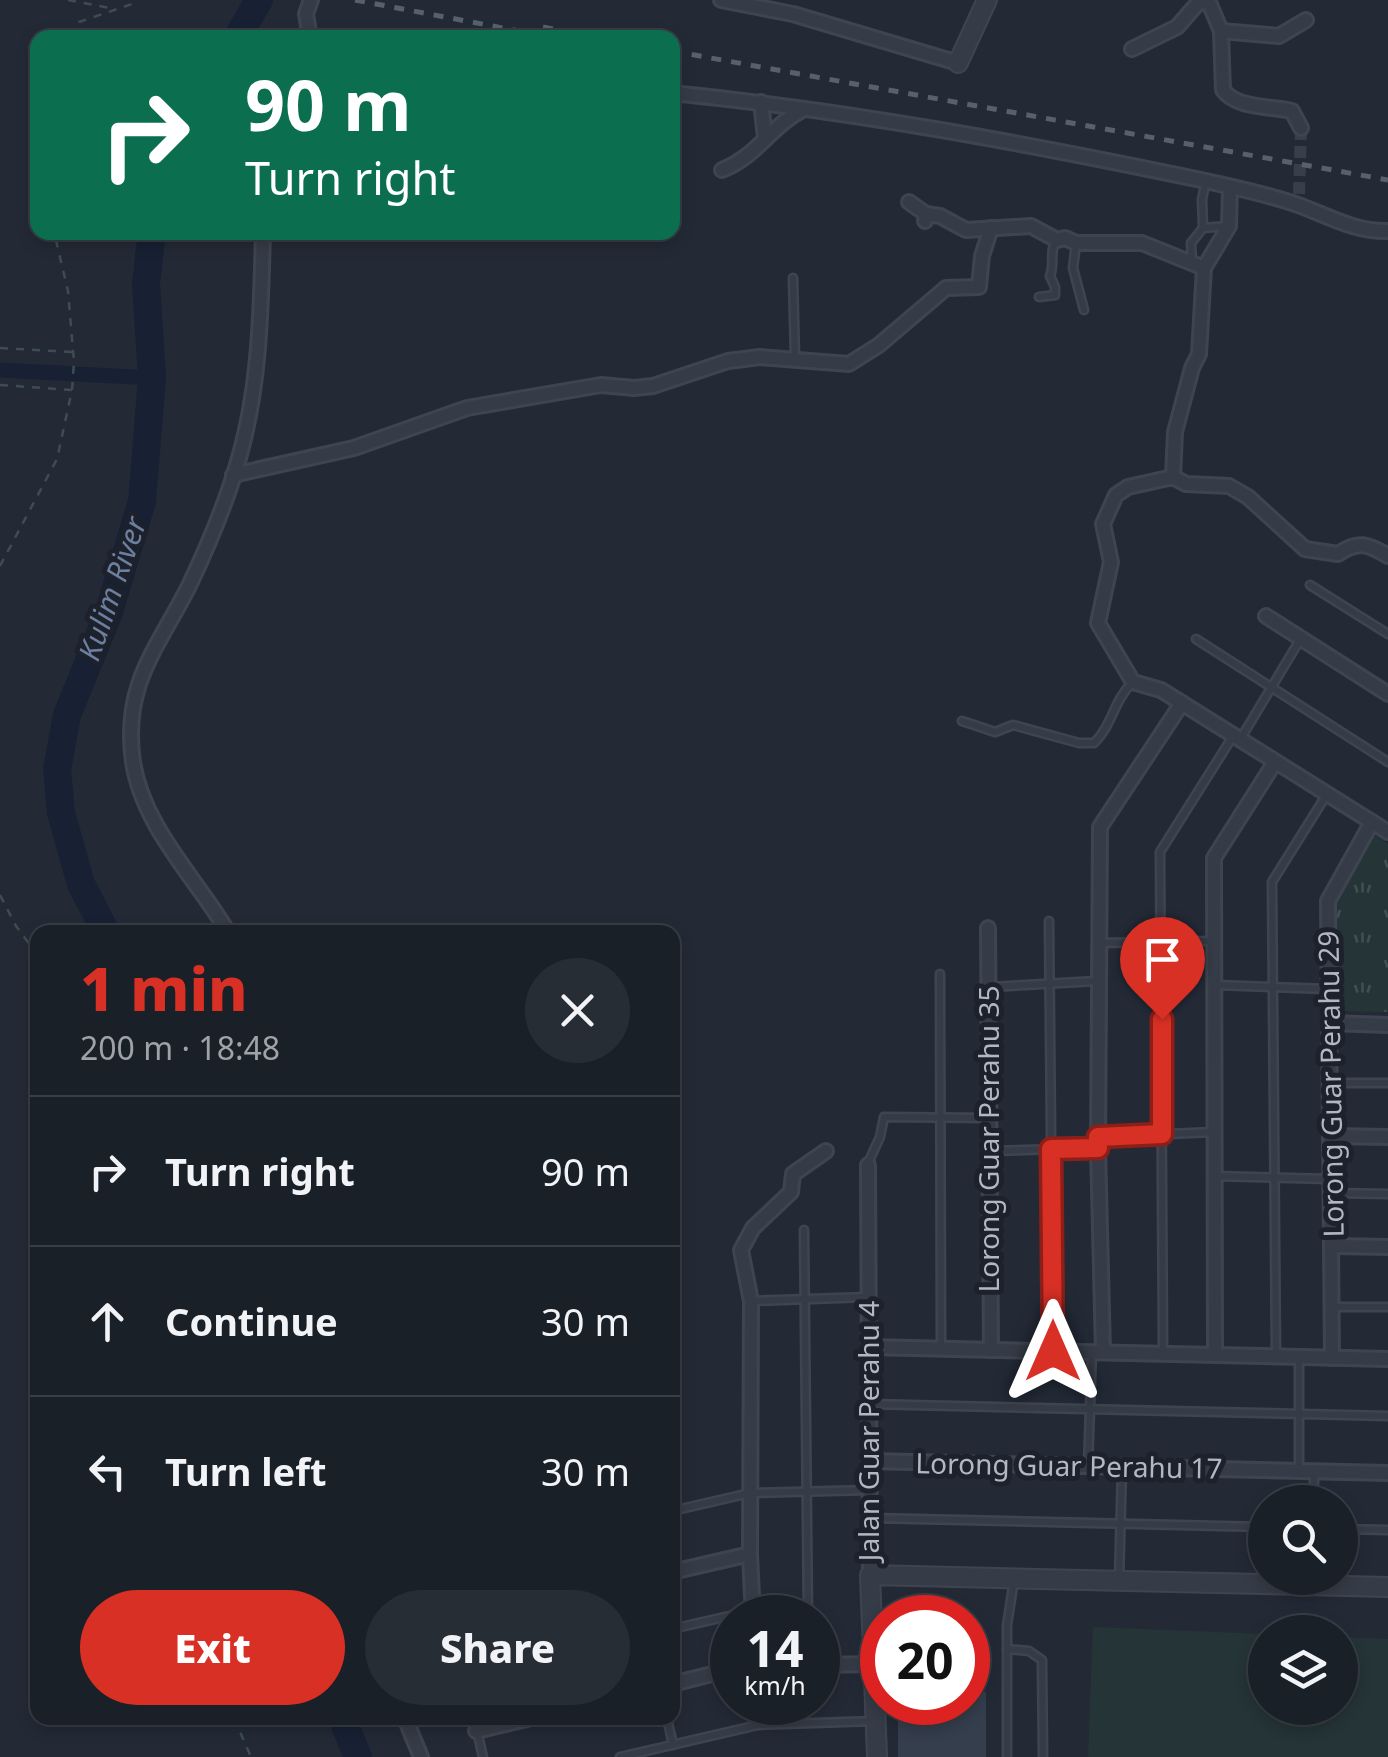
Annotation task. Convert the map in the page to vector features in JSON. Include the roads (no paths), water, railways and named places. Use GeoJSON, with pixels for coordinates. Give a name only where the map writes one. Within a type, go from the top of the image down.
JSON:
{"type":"FeatureCollection","features":[{"type":"Feature","properties":{"kind":"street"},"geometry":{"type":"LineString","coordinates":[[309,30],[306,14],[311,0]]}},
{"type":"Feature","properties":{"kind":"street"},"geometry":{"type":"LineString","coordinates":[[730,1],[791,7],[958,62],[987,0]]}},
{"type":"Feature","properties":{"kind":"street"},"geometry":{"type":"LineString","coordinates":[[1132,50],[1177,27],[1198,3],[1208,1],[1221,32],[1223,90],[1228,97],[1292,111],[1302,128]]}},
{"type":"Feature","properties":{"kind":"street"},"geometry":{"type":"LineString","coordinates":[[1221,32],[1279,36],[1306,20]]}},
{"type":"Feature","properties":{"kind":"street"},"geometry":{"type":"LineString","coordinates":[[680,94],[913,123],[1298,199],[1346,225],[1372,232],[1388,231]]}},
{"type":"Feature","properties":{"kind":"street"},"geometry":{"type":"LineString","coordinates":[[761,102],[765,138]]}},
{"type":"Feature","properties":{"kind":"street"},"geometry":{"type":"LineString","coordinates":[[722,170],[745,161],[784,119],[806,108]]}},
{"type":"Feature","properties":{"kind":"street"},"geometry":{"type":"LineString","coordinates":[[1172,477],[1175,432],[1199,354],[1198,266],[1228,226],[1230,187]]}},
{"type":"Feature","properties":{"kind":"street"},"geometry":{"type":"LineString","coordinates":[[909,202],[925,218],[940,216],[966,230],[1031,226],[1057,240],[1065,238],[1076,243],[1142,243],[1198,266]]}},
{"type":"Feature","properties":{"kind":"street"},"geometry":{"type":"LineString","coordinates":[[234,475],[354,448],[467,408],[601,385],[653,386],[728,361],[760,357],[848,364],[880,345],[946,288],[979,287],[990,228]]}},
{"type":"Feature","properties":{"kind":"street"},"geometry":{"type":"LineString","coordinates":[[223,925],[154,819],[133,765],[130,721],[144,663],[189,585],[234,475],[254,391],[263,240]]}},
{"type":"Feature","properties":{"kind":"street"},"geometry":{"type":"LineString","coordinates":[[1388,556],[1362,543],[1338,554],[1305,548],[1248,498],[1228,486],[1186,484],[1172,477],[1128,487],[1116,496],[1104,524],[1111,562],[1098,623],[1133,682],[1161,690],[1388,832]]}},
{"type":"Feature","properties":{"kind":"street"},"geometry":{"type":"LineString","coordinates":[[1266,616],[1388,694]]}},
{"type":"Feature","properties":{"kind":"street"},"geometry":{"type":"LineString","coordinates":[[1098,1352],[1100,828],[1182,703]]}},
{"type":"Feature","properties":{"kind":"street"},"geometry":{"type":"LineString","coordinates":[[1215,1355],[1214,858],[1275,762]]}},
{"type":"Feature","properties":{"kind":"street","name":"Lorong Guar Perahu 29"},"geometry":{"type":"LineString","coordinates":[[1332,1358],[1328,901],[1372,822]]}},
{"type":"Feature","properties":{"kind":"street","name":"Lorong Guar Perahu 35"},"geometry":{"type":"LineString","coordinates":[[988,928],[991,1350]]}},
{"type":"Feature","properties":{"kind":"street"},"geometry":{"type":"LineString","coordinates":[[1330,1023],[1388,1025]]}},
{"type":"Feature","properties":{"kind":"street"},"geometry":{"type":"LineString","coordinates":[[1332,1136],[1388,1137]]}},
{"type":"Feature","properties":{"kind":"street"},"geometry":{"type":"LineString","coordinates":[[751,1595],[752,1301],[741,1250],[746,1238],[791,1192],[793,1174],[826,1151]]}},
{"type":"Feature","properties":{"kind":"street","name":"Jalan Guar Perahu 4"},"geometry":{"type":"LineString","coordinates":[[868,1164],[871,1595]]}},
{"type":"Feature","properties":{"kind":"street"},"geometry":{"type":"LineString","coordinates":[[1333,1246],[1388,1247]]}},
{"type":"Feature","properties":{"kind":"street"},"geometry":{"type":"LineString","coordinates":[[869,1347],[1388,1359]]}},
{"type":"Feature","properties":{"kind":"street","name":"Lorong Guar Perahu 17"},"geometry":{"type":"LineString","coordinates":[[869,1461],[1388,1473]]}},
{"type":"Feature","properties":{"kind":"street"},"geometry":{"type":"LineString","coordinates":[[680,1570],[750,1554]]}},
{"type":"Feature","properties":{"kind":"street"},"geometry":{"type":"LineString","coordinates":[[870,1575],[1248,1582]]}},
{"type":"Feature","properties":{"kind":"street"},"geometry":{"type":"LineString","coordinates":[[1358,1585],[1388,1587]]}},
{"type":"Feature","properties":{"kind":"street"},"geometry":{"type":"LineString","coordinates":[[680,1682],[710,1674]]}},
{"type":"Feature","properties":{"kind":"street"},"geometry":{"type":"LineString","coordinates":[[408,1725],[421,1757]]}},
{"type":"Feature","properties":{"kind":"street","name":"Jalan Guar Perahu 4"},"geometry":{"type":"LineString","coordinates":[[876,1725],[877,1757]]}},
{"type":"Feature","properties":{"kind":"lane"},"geometry":{"type":"LineString","coordinates":[[1198,266],[1191,243],[1203,228],[1206,182]]}},
{"type":"Feature","properties":{"kind":"lane"},"geometry":{"type":"LineString","coordinates":[[1203,228],[1228,226]]}},
{"type":"Feature","properties":{"kind":"lane"},"geometry":{"type":"LineString","coordinates":[[1039,297],[1054,295],[1051,248],[1057,240]]}},
{"type":"Feature","properties":{"kind":"lane"},"geometry":{"type":"LineString","coordinates":[[1076,243],[1073,268],[1084,310]]}},
{"type":"Feature","properties":{"kind":"lane"},"geometry":{"type":"LineString","coordinates":[[792,278],[795,359]]}},
{"type":"Feature","properties":{"kind":"lane"},"geometry":{"type":"LineString","coordinates":[[1310,585],[1388,634]]}},
{"type":"Feature","properties":{"kind":"lane"},"geometry":{"type":"LineString","coordinates":[[1164,1354],[1160,852],[1301,638]]}},
{"type":"Feature","properties":{"kind":"lane"},"geometry":{"type":"LineString","coordinates":[[1196,639],[1388,762]]}},
{"type":"Feature","properties":{"kind":"lane"},"geometry":{"type":"LineString","coordinates":[[962,721],[995,732],[1013,725],[1079,743],[1094,743],[1120,694],[1133,682]]}},
{"type":"Feature","properties":{"kind":"lane"},"geometry":{"type":"LineString","coordinates":[[1276,1357],[1272,882],[1328,794]]}},
{"type":"Feature","properties":{"kind":"lane"},"geometry":{"type":"LineString","coordinates":[[1049,921],[1053,1351]]}},
{"type":"Feature","properties":{"kind":"lane"},"geometry":{"type":"LineString","coordinates":[[1099,943],[1214,941]]}},
{"type":"Feature","properties":{"kind":"lane"},"geometry":{"type":"LineString","coordinates":[[940,974],[941,1348]]}},
{"type":"Feature","properties":{"kind":"lane"},"geometry":{"type":"LineString","coordinates":[[988,987],[1098,982]]}},
{"type":"Feature","properties":{"kind":"lane"},"geometry":{"type":"LineString","coordinates":[[1214,984],[1330,989]]}},
{"type":"Feature","properties":{"kind":"lane"},"geometry":{"type":"LineString","coordinates":[[1331,1082],[1388,1083]]}},
{"type":"Feature","properties":{"kind":"lane"},"geometry":{"type":"LineString","coordinates":[[868,1164],[884,1118],[990,1118]]}},
{"type":"Feature","properties":{"kind":"lane"},"geometry":{"type":"LineString","coordinates":[[990,1151],[1051,1149],[1162,1134],[1214,1132]]}},
{"type":"Feature","properties":{"kind":"lane"},"geometry":{"type":"LineString","coordinates":[[1214,1176],[1274,1178],[1388,1194]]}},
{"type":"Feature","properties":{"kind":"lane"},"geometry":{"type":"LineString","coordinates":[[804,1230],[808,1595]]}},
{"type":"Feature","properties":{"kind":"lane"},"geometry":{"type":"LineString","coordinates":[[752,1301],[869,1297]]}},
{"type":"Feature","properties":{"kind":"lane"},"geometry":{"type":"LineString","coordinates":[[1333,1307],[1388,1308]]}},
{"type":"Feature","properties":{"kind":"lane"},"geometry":{"type":"LineString","coordinates":[[1088,1466],[1098,1352]]}},
{"type":"Feature","properties":{"kind":"lane"},"geometry":{"type":"LineString","coordinates":[[1298,1471],[1299,1357]]}},
{"type":"Feature","properties":{"kind":"lane"},"geometry":{"type":"LineString","coordinates":[[869,1404],[1388,1416]]}},
{"type":"Feature","properties":{"kind":"lane"},"geometry":{"type":"LineString","coordinates":[[1119,1581],[1122,1467]]}},
{"type":"Feature","properties":{"kind":"lane"},"geometry":{"type":"LineString","coordinates":[[1314,1471],[1314,1485]]}},
{"type":"Feature","properties":{"kind":"lane"},"geometry":{"type":"LineString","coordinates":[[680,1510],[750,1493],[870,1490]]}},
{"type":"Feature","properties":{"kind":"lane"},"geometry":{"type":"LineString","coordinates":[[870,1518],[1248,1527]]}},
{"type":"Feature","properties":{"kind":"lane"},"geometry":{"type":"LineString","coordinates":[[1358,1529],[1388,1530]]}},
{"type":"Feature","properties":{"kind":"lane"},"geometry":{"type":"LineString","coordinates":[[1007,1757],[1008,1606],[1014,1579]]}},
{"type":"Feature","properties":{"kind":"lane"},"geometry":{"type":"LineString","coordinates":[[680,1628],[710,1622]]}},
{"type":"Feature","properties":{"kind":"lane"},"geometry":{"type":"LineString","coordinates":[[1007,1649],[1029,1651],[1042,1660],[1044,1757]]}},
{"type":"Feature","properties":{"kind":"lane"},"geometry":{"type":"LineString","coordinates":[[620,1757],[758,1725],[860,1722]]}},
{"type":"Feature","properties":{"kind":"lane"},"geometry":{"type":"LineString","coordinates":[[475,1725],[483,1757]]}},
{"type":"Feature","properties":{"kind":"lane"},"geometry":{"type":"LineString","coordinates":[[669,1725],[673,1745]]}},
{"type":"Feature","properties":{"kind":"waterway","name":"Kulim River"},"geometry":{"type":"LineString","coordinates":[[242,30],[259,0]]}},
{"type":"Feature","properties":{"kind":"waterway","name":"Kulim River"},"geometry":{"type":"LineString","coordinates":[[102,925],[81,884],[61,813],[57,769],[67,715],[109,612],[142,501],[152,378],[146,283],[151,240]]}},
{"type":"Feature","properties":{"kind":"waterway"},"geometry":{"type":"LineString","coordinates":[[0,370],[152,378]]}},
{"type":"Feature","properties":{"kind":"waterway","name":"Kulim River"},"geometry":{"type":"LineString","coordinates":[[345,1725],[358,1757]]}},
{"type":"Feature","properties":{"kind":"tunnel"},"geometry":{"type":"LineString","coordinates":[[1299,194],[1301,128]]}},
{"type":"Feature","properties":{"kind":"railway"},"geometry":{"type":"LineString","coordinates":[[355,0],[514,30]]}},
{"type":"Feature","properties":{"kind":"railway"},"geometry":{"type":"LineString","coordinates":[[543,27],[558,30]]}},
{"type":"Feature","properties":{"kind":"railway"},"geometry":{"type":"LineString","coordinates":[[680,52],[1388,180]]}}]}
